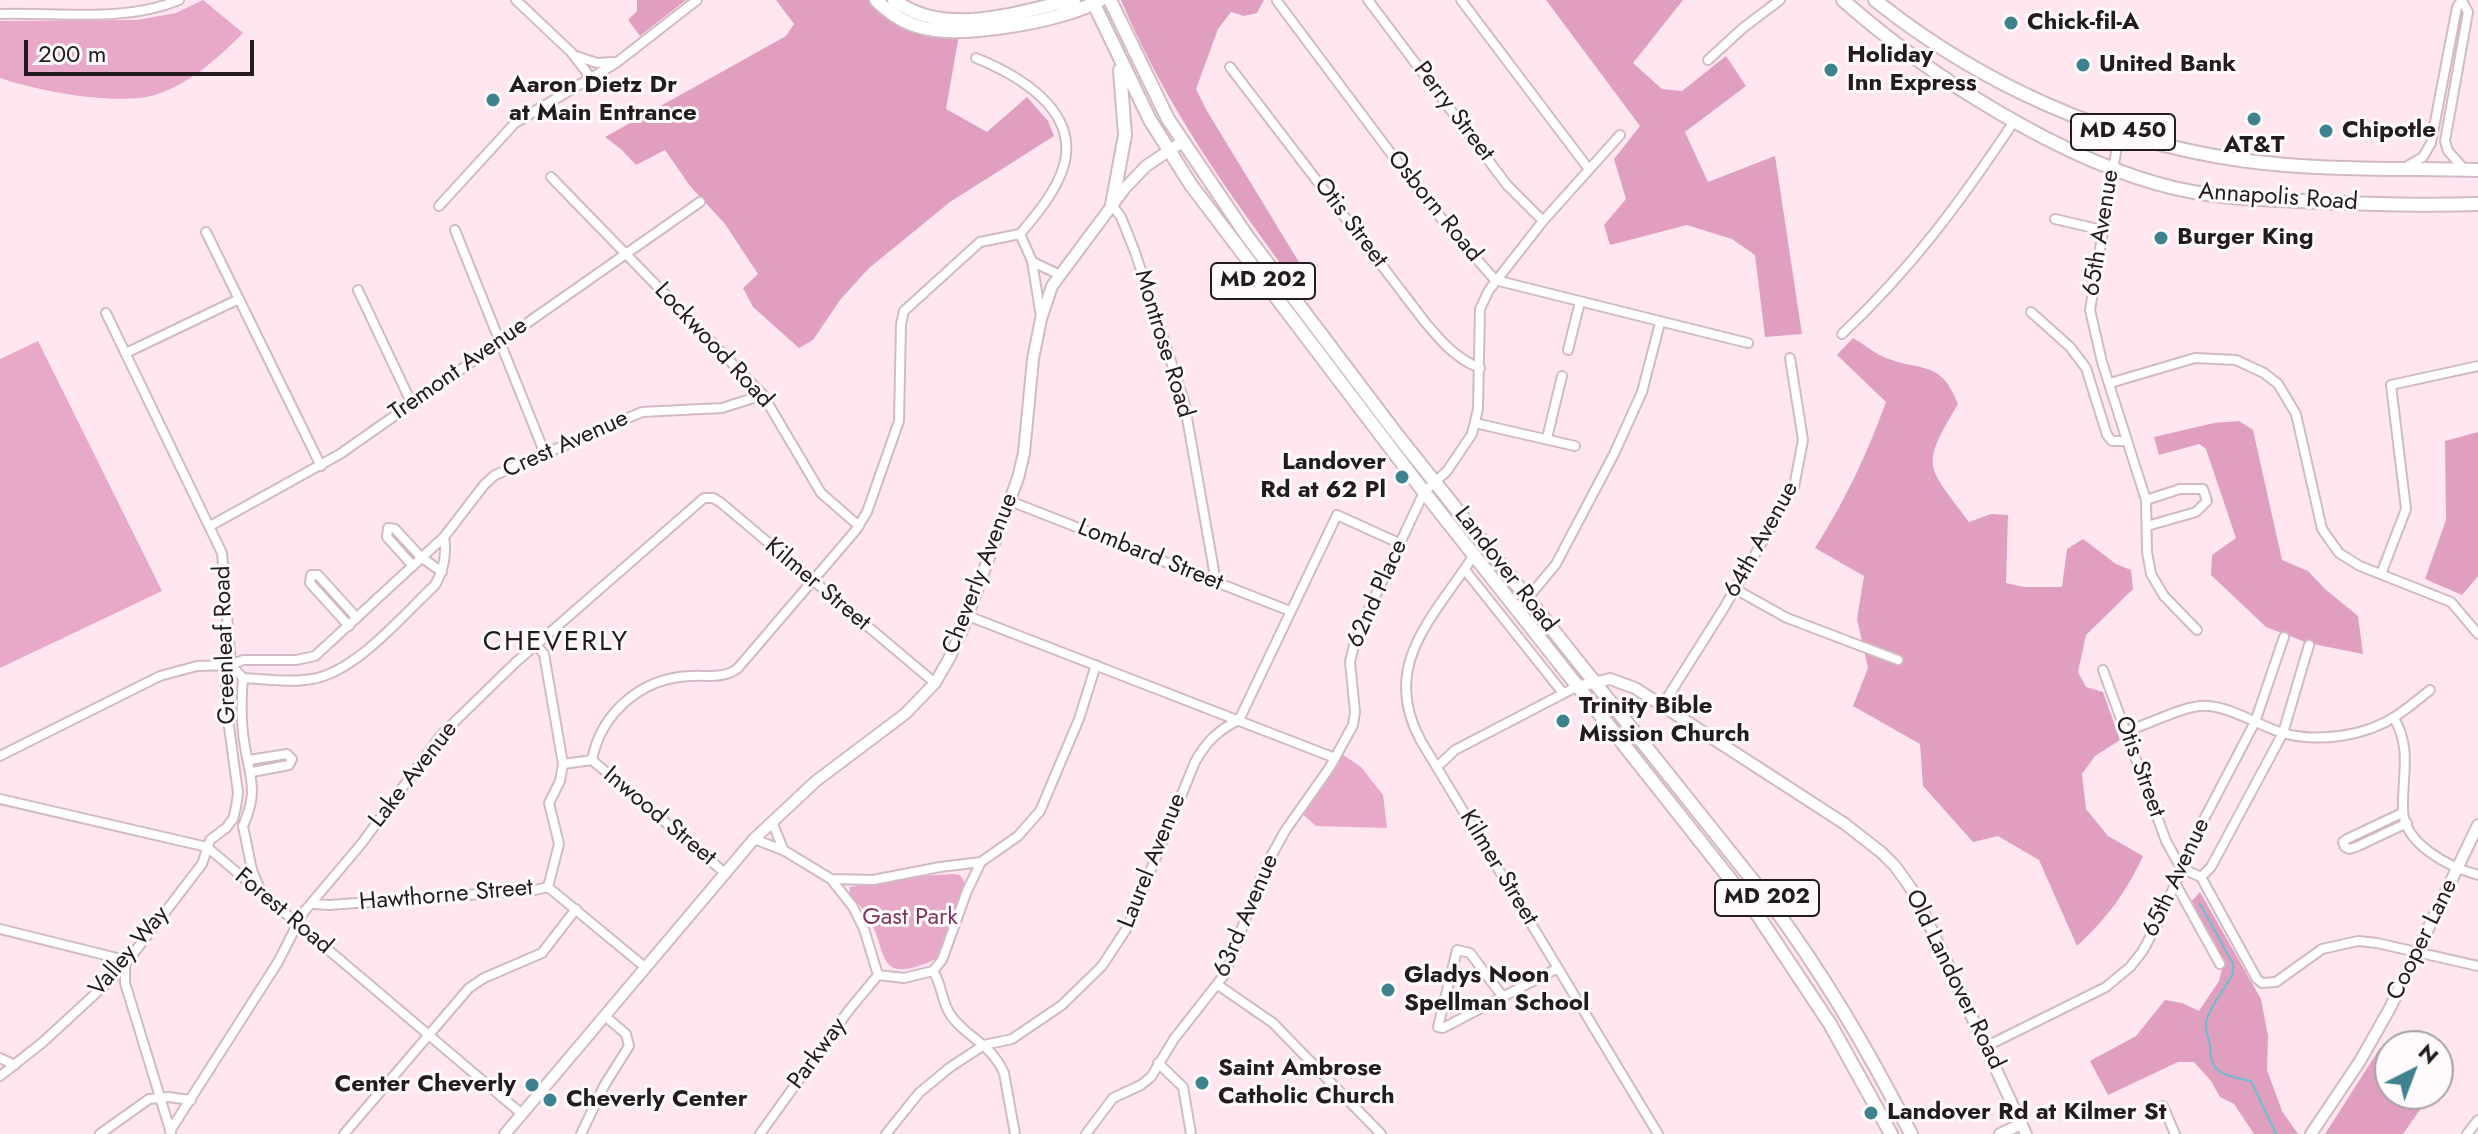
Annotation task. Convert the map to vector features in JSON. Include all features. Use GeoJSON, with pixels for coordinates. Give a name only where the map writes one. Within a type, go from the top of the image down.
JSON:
{"type":"FeatureCollection","features":[{"type":"Feature","properties":{"kind":"main road"},"geometry":{"type":"LineString","coordinates":[[876,0],[902,20],[936,31],[1019,24],[1095,1]]}},
{"type":"Feature","properties":{"kind":"main road"},"geometry":{"type":"LineString","coordinates":[[894,0],[918,14],[949,20],[1015,14],[1074,0]]}},
{"type":"Feature","properties":{"kind":"main road","name":"Landover Road"},"geometry":{"type":"LineString","coordinates":[[1110,0],[1182,142],[1254,246],[1527,599],[1793,932],[1850,1021],[1911,1134]]}},
{"type":"Feature","properties":{"kind":"main road","name":"Annapolis Road"},"geometry":{"type":"LineString","coordinates":[[1843,0],[1915,56],[2015,120],[2113,169],[2176,189],[2233,199],[2478,204]]}},
{"type":"Feature","properties":{"kind":"main road","name":"Annapolis Road"},"geometry":{"type":"LineString","coordinates":[[1875,0],[1936,46],[2002,84],[2114,130],[2239,159],[2369,169],[2478,170]]}},
{"type":"Feature","properties":{"kind":"main road","name":"Landover Road"},"geometry":{"type":"LineString","coordinates":[[1095,1],[1118,59],[1168,151],[1215,219],[1576,687],[1753,908],[1785,952],[1855,1065],[1891,1134]]}},
{"type":"Feature","properties":{"kind":"main road"},"geometry":{"type":"LineString","coordinates":[[1112,205],[1125,135],[1118,59]]}},
{"type":"Feature","properties":{"kind":"street"},"geometry":{"type":"LineString","coordinates":[[145,0],[145,10]]}},
{"type":"Feature","properties":{"kind":"street"},"geometry":{"type":"LineString","coordinates":[[0,14],[104,14],[145,10],[179,0]]}},
{"type":"Feature","properties":{"kind":"street"},"geometry":{"type":"LineString","coordinates":[[516,0],[571,52],[591,78]]}},
{"type":"Feature","properties":{"kind":"street"},"geometry":{"type":"LineString","coordinates":[[439,206],[515,123],[617,62],[697,0]]}},
{"type":"Feature","properties":{"kind":"street","name":"Perry Street"},"geometry":{"type":"LineString","coordinates":[[1368,0],[1507,185],[1543,221]]}},
{"type":"Feature","properties":{"kind":"street"},"geometry":{"type":"LineString","coordinates":[[1461,0],[1588,168]]}},
{"type":"Feature","properties":{"kind":"street"},"geometry":{"type":"LineString","coordinates":[[1708,60],[1780,0]]}},
{"type":"Feature","properties":{"kind":"street"},"geometry":{"type":"LineString","coordinates":[[2404,168],[2423,157],[2431,143],[2457,7],[2462,0],[2468,12],[2445,141],[2448,151],[2464,169]]}},
{"type":"Feature","properties":{"kind":"street","name":"Osborn Road"},"geometry":{"type":"LineString","coordinates":[[1277,1],[1428,203],[1495,280],[1748,343]]}},
{"type":"Feature","properties":{"kind":"street"},"geometry":{"type":"LineString","coordinates":[[571,52],[589,61],[617,62]]}},
{"type":"Feature","properties":{"kind":"street"},"geometry":{"type":"LineString","coordinates":[[563,764],[592,760],[606,724],[629,697],[647,686],[670,678],[733,673],[859,526],[867,512],[899,421],[901,324],[904,311],[980,242],[1020,234],[1059,179],[1064,164],[1065,138],[1061,125],[1045,100],[1034,89],[976,58]]}},
{"type":"Feature","properties":{"kind":"street","name":"Otis Street"},"geometry":{"type":"LineString","coordinates":[[1230,67],[1425,322],[1449,349],[1480,368]]}},
{"type":"Feature","properties":{"kind":"street"},"geometry":{"type":"LineString","coordinates":[[1842,334],[1914,260],[1961,200],[2015,120]]}},
{"type":"Feature","properties":{"kind":"street"},"geometry":{"type":"LineString","coordinates":[[1575,446],[1475,423],[1480,368],[1480,309],[1495,280],[1588,168],[1620,135]]}},
{"type":"Feature","properties":{"kind":"street","name":"Cheverly Avenue"},"geometry":{"type":"LineString","coordinates":[[509,1132],[754,839],[816,781],[905,714],[935,683],[968,616],[1010,501],[1024,453],[1031,370],[1041,319],[1052,286],[1135,177],[1182,142]]}},
{"type":"Feature","properties":{"kind":"street","name":"65th Avenue"},"geometry":{"type":"LineString","coordinates":[[2117,146],[2090,310],[2102,362],[2146,500],[2147,552],[2151,574],[2164,596],[2197,630]]}},
{"type":"Feature","properties":{"kind":"street","name":"Lockwood Road"},"geometry":{"type":"LineString","coordinates":[[551,177],[763,395],[821,493],[859,526]]}},
{"type":"Feature","properties":{"kind":"street","name":"Tremont Avenue"},"geometry":{"type":"LineString","coordinates":[[210,526],[321,466],[700,202]]}},
{"type":"Feature","properties":{"kind":"street","name":"Montrose Road"},"geometry":{"type":"LineString","coordinates":[[1112,205],[1121,217],[1135,252],[1184,401],[1216,582]]}},
{"type":"Feature","properties":{"kind":"street"},"geometry":{"type":"LineString","coordinates":[[2055,219],[2102,230]]}},
{"type":"Feature","properties":{"kind":"street"},"geometry":{"type":"LineString","coordinates":[[455,230],[545,454]]}},
{"type":"Feature","properties":{"kind":"street"},"geometry":{"type":"LineString","coordinates":[[206,232],[321,466]]}},
{"type":"Feature","properties":{"kind":"street"},"geometry":{"type":"LineString","coordinates":[[1020,234],[1032,261],[1041,319]]}},
{"type":"Feature","properties":{"kind":"street"},"geometry":{"type":"LineString","coordinates":[[1032,261],[1060,275]]}},
{"type":"Feature","properties":{"kind":"street"},"geometry":{"type":"LineString","coordinates":[[358,290],[411,402]]}},
{"type":"Feature","properties":{"kind":"street"},"geometry":{"type":"LineString","coordinates":[[126,353],[239,299]]}},
{"type":"Feature","properties":{"kind":"street"},"geometry":{"type":"LineString","coordinates":[[1568,350],[1580,302]]}},
{"type":"Feature","properties":{"kind":"street"},"geometry":{"type":"LineString","coordinates":[[2031,312],[2070,347],[2086,368],[2107,435],[2112,441],[2127,441]]}},
{"type":"Feature","properties":{"kind":"street","name":"Greenleaf Road"},"geometry":{"type":"LineString","coordinates":[[106,313],[222,553],[231,665],[226,685],[227,712],[238,793],[233,819]]}},
{"type":"Feature","properties":{"kind":"street"},"geometry":{"type":"LineString","coordinates":[[1527,599],[1556,564],[1614,454],[1642,392],[1660,323]]}},
{"type":"Feature","properties":{"kind":"street","name":"64th Avenue"},"geometry":{"type":"LineString","coordinates":[[1662,706],[1791,496],[1798,475],[1803,432],[1790,358]]}},
{"type":"Feature","properties":{"kind":"street"},"geometry":{"type":"LineString","coordinates":[[2110,383],[2195,358],[2236,360],[2264,373],[2278,384],[2296,414],[2322,529],[2339,553],[2360,566],[2451,602],[2478,634]]}},
{"type":"Feature","properties":{"kind":"street"},"geometry":{"type":"LineString","coordinates":[[2086,368],[2102,362]]}},
{"type":"Feature","properties":{"kind":"street"},"geometry":{"type":"LineString","coordinates":[[2381,574],[2406,509],[2391,385],[2478,366]]}},
{"type":"Feature","properties":{"kind":"street"},"geometry":{"type":"LineString","coordinates":[[1547,438],[1562,376]]}},
{"type":"Feature","properties":{"kind":"street","name":"Crest Avenue"},"geometry":{"type":"LineString","coordinates":[[0,756],[160,676],[197,666],[231,665],[243,660],[307,659],[321,651],[444,537],[491,478],[642,412],[722,408],[763,395]]}},
{"type":"Feature","properties":{"kind":"street","name":"62nd Place"},"geometry":{"type":"LineString","coordinates":[[1335,758],[1354,719],[1350,653],[1424,492],[1436,483],[1465,445],[1475,423]]}},
{"type":"Feature","properties":{"kind":"street"},"geometry":{"type":"LineString","coordinates":[[2146,500],[2180,489],[2203,489],[2207,501],[2196,512],[2147,526]]}},
{"type":"Feature","properties":{"kind":"street","name":"Kilmer Street"},"geometry":{"type":"LineString","coordinates":[[697,502],[708,497],[720,502],[935,683]]}},
{"type":"Feature","properties":{"kind":"street","name":"Lombard Street"},"geometry":{"type":"LineString","coordinates":[[1010,501],[1290,611]]}},
{"type":"Feature","properties":{"kind":"street","name":"Lake Avenue"},"geometry":{"type":"LineString","coordinates":[[171,1133],[299,925],[303,913],[362,843],[441,734],[697,502]]}},
{"type":"Feature","properties":{"kind":"street","name":"Laurel Avenue"},"geometry":{"type":"LineString","coordinates":[[886,1134],[906,1107],[934,1080],[984,1045],[1012,1039],[1062,1005],[1102,966],[1127,928],[1195,762],[1211,738],[1222,728],[1239,720],[1337,515],[1401,544]]}},
{"type":"Feature","properties":{"kind":"street"},"geometry":{"type":"LineString","coordinates":[[413,566],[387,537],[388,528],[395,529],[421,557],[442,572]]}},
{"type":"Feature","properties":{"kind":"street"},"geometry":{"type":"LineString","coordinates":[[231,665],[243,678],[313,679],[339,671],[354,661],[435,585],[442,572],[446,551],[444,537]]}},
{"type":"Feature","properties":{"kind":"street"},"geometry":{"type":"LineString","coordinates":[[1474,555],[1418,639],[1404,679],[1408,716],[1437,767],[1455,750],[1576,687]]}},
{"type":"Feature","properties":{"kind":"street"},"geometry":{"type":"LineString","coordinates":[[1465,570],[1563,693]]}},
{"type":"Feature","properties":{"kind":"street"},"geometry":{"type":"LineString","coordinates":[[349,626],[310,583],[311,575],[318,575],[357,618]]}},
{"type":"Feature","properties":{"kind":"street"},"geometry":{"type":"LineString","coordinates":[[1735,589],[1787,618],[1898,660]]}},
{"type":"Feature","properties":{"kind":"street"},"geometry":{"type":"LineString","coordinates":[[968,616],[1335,758]]}},
{"type":"Feature","properties":{"kind":"street","name":"65th Avenue"},"geometry":{"type":"LineString","coordinates":[[1987,1046],[2093,995],[2118,979],[2146,944],[2255,722],[2284,637]]}},
{"type":"Feature","properties":{"kind":"street"},"geometry":{"type":"LineString","coordinates":[[536,645],[544,654],[563,764],[560,781],[549,803],[559,844],[548,887]]}},
{"type":"Feature","properties":{"kind":"street","name":"65th Avenue"},"geometry":{"type":"LineString","coordinates":[[2201,877],[2211,867],[2283,733],[2309,645]]}},
{"type":"Feature","properties":{"kind":"street"},"geometry":{"type":"LineString","coordinates":[[831,879],[873,880],[981,862],[1018,836],[1040,811],[1079,719],[1096,665]]}},
{"type":"Feature","properties":{"kind":"street","name":"Otis Street"},"geometry":{"type":"LineString","coordinates":[[2103,670],[2166,841],[2181,868]]}},
{"type":"Feature","properties":{"kind":"street","name":"Greenleaf Road"},"geometry":{"type":"LineString","coordinates":[[243,678],[243,724],[252,772],[253,798],[243,826]]}},
{"type":"Feature","properties":{"kind":"street","name":"Old Landover Road"},"geometry":{"type":"LineString","coordinates":[[1576,687],[1610,679],[1626,683],[1823,809],[1885,855],[1915,894],[2024,1129]]}},
{"type":"Feature","properties":{"kind":"street"},"geometry":{"type":"LineString","coordinates":[[2127,731],[2195,706],[2211,706],[2283,733],[2334,736],[2366,729],[2394,718],[2430,690]]}},
{"type":"Feature","properties":{"kind":"street"},"geometry":{"type":"LineString","coordinates":[[2394,718],[2401,730],[2406,751],[2402,813],[2407,823],[2418,841],[2430,852],[2478,875]]}},
{"type":"Feature","properties":{"kind":"street"},"geometry":{"type":"LineString","coordinates":[[249,760],[287,754],[292,759],[289,765],[252,772]]}},
{"type":"Feature","properties":{"kind":"street","name":"63rd Avenue"},"geometry":{"type":"LineString","coordinates":[[1086,1134],[1113,1098],[1146,1082],[1218,985],[1230,963],[1264,869],[1285,831],[1335,758]]}},
{"type":"Feature","properties":{"kind":"street","name":"Inwood Street"},"geometry":{"type":"LineString","coordinates":[[592,760],[726,874]]}},
{"type":"Feature","properties":{"kind":"street","name":"Kilmer Street"},"geometry":{"type":"LineString","coordinates":[[1437,767],[1658,1134]]}},
{"type":"Feature","properties":{"kind":"street","name":"Forest Road"},"geometry":{"type":"LineString","coordinates":[[0,799],[207,847],[522,1114]]}},
{"type":"Feature","properties":{"kind":"street"},"geometry":{"type":"LineString","coordinates":[[2402,813],[2347,839],[2343,842],[2345,847],[2356,847],[2407,823]]}},
{"type":"Feature","properties":{"kind":"street"},"geometry":{"type":"LineString","coordinates":[[207,847],[210,840],[233,819],[243,826],[252,870],[260,891]]}},
{"type":"Feature","properties":{"kind":"street"},"geometry":{"type":"LineString","coordinates":[[772,822],[785,851]]}},
{"type":"Feature","properties":{"kind":"street","name":"Cooper Lane"},"geometry":{"type":"LineString","coordinates":[[2311,1134],[2375,1035],[2478,825]]}},
{"type":"Feature","properties":{"kind":"street","name":"Inwood Street"},"geometry":{"type":"LineString","coordinates":[[754,839],[785,851],[831,879],[848,900],[864,929],[878,975]]}},
{"type":"Feature","properties":{"kind":"street","name":"Valley Way"},"geometry":{"type":"LineString","coordinates":[[0,1076],[97,994],[125,966],[202,864],[207,847]]}},
{"type":"Feature","properties":{"kind":"street"},"geometry":{"type":"LineString","coordinates":[[878,975],[904,978],[933,971],[942,960],[981,862]]}},
{"type":"Feature","properties":{"kind":"street"},"geometry":{"type":"LineString","coordinates":[[2181,868],[2201,877],[2257,979],[2268,985],[2313,955],[2336,944],[2358,941],[2478,966]]}},
{"type":"Feature","properties":{"kind":"street"},"geometry":{"type":"LineString","coordinates":[[2175,883],[2220,964]]}},
{"type":"Feature","properties":{"kind":"street","name":"Hawthorne Street"},"geometry":{"type":"LineString","coordinates":[[313,904],[548,887],[646,968]]}},
{"type":"Feature","properties":{"kind":"street"},"geometry":{"type":"LineString","coordinates":[[344,1134],[476,982],[542,953],[576,909]]}},
{"type":"Feature","properties":{"kind":"street"},"geometry":{"type":"LineString","coordinates":[[0,929],[117,958],[125,966],[125,983],[171,1133]]}},
{"type":"Feature","properties":{"kind":"street"},"geometry":{"type":"LineString","coordinates":[[1503,997],[1470,953],[1457,950],[1438,1027],[1443,1028],[1503,997],[1558,968]]}},
{"type":"Feature","properties":{"kind":"street"},"geometry":{"type":"LineString","coordinates":[[933,971],[940,985],[943,1003],[952,1017],[984,1045],[1004,1073],[1015,1134]]}},
{"type":"Feature","properties":{"kind":"street","name":"Parkway"},"geometry":{"type":"LineString","coordinates":[[760,1134],[878,975]]}},
{"type":"Feature","properties":{"kind":"street"},"geometry":{"type":"LineString","coordinates":[[1218,985],[1273,1023],[1381,1134]]}},
{"type":"Feature","properties":{"kind":"street"},"geometry":{"type":"LineString","coordinates":[[581,1134],[604,1086],[629,1046],[626,1034],[605,1016]]}},
{"type":"Feature","properties":{"kind":"street"},"geometry":{"type":"LineString","coordinates":[[0,1058],[15,1065]]}},
{"type":"Feature","properties":{"kind":"street"},"geometry":{"type":"LineString","coordinates":[[1158,1063],[1183,1087],[1191,1134]]}},
{"type":"Feature","properties":{"kind":"street"},"geometry":{"type":"LineString","coordinates":[[100,1134],[142,1102],[159,1097],[191,1100]]}},
{"type":"Feature","properties":{"kind":"street"},"geometry":{"type":"LineString","coordinates":[[2163,1106],[2175,1134]]}},
{"type":"Feature","properties":{"kind":"street"},"geometry":{"type":"LineString","coordinates":[[2467,1134],[2478,1120]]}},
{"type":"Feature","properties":{"kind":"street"},"geometry":{"type":"LineString","coordinates":[[2000,1134],[2024,1129]]}},
{"type":"Feature","properties":{"kind":"green space"},"geometry":{"type":"Polygon","coordinates":[[[203,0],[243,33],[193,76],[158,94],[123,99],[79,96],[0,78],[0,21],[137,20],[176,13],[203,0]]]}},
{"type":"Feature","properties":{"kind":"green space"},"geometry":{"type":"Polygon","coordinates":[[[38,341],[162,591],[0,668],[0,359],[38,341]]]}},
{"type":"Feature","properties":{"kind":"green space"},"geometry":{"type":"Polygon","coordinates":[[[1339,752],[1361,767],[1383,795],[1387,828],[1316,826],[1300,812],[1339,752]]]}},
{"type":"Feature","properties":{"kind":"green space","name":"Gast Park"},"geometry":{"type":"Polygon","coordinates":[[[960,875],[965,883],[936,959],[916,967],[892,967],[886,961],[866,913],[849,894],[850,887],[960,875]]]}},
{"type":"Feature","properties":{"kind":"shaded area"},"geometry":{"type":"Polygon","coordinates":[[[637,0],[686,0],[640,36],[628,20],[637,11],[637,0]]]}},
{"type":"Feature","properties":{"kind":"shaded area"},"geometry":{"type":"Polygon","coordinates":[[[776,0],[868,0],[873,5],[959,35],[946,109],[987,132],[1027,97],[1048,121],[1054,136],[950,202],[868,269],[840,300],[813,340],[799,348],[753,307],[743,288],[758,274],[725,224],[690,186],[665,150],[636,165],[605,137],[786,36],[794,24],[776,0]]]}},
{"type":"Feature","properties":{"kind":"shaded area"},"geometry":{"type":"Polygon","coordinates":[[[1121,0],[1264,0],[1257,13],[1244,16],[1231,12],[1218,29],[1196,89],[1308,277],[1297,286],[1200,149],[1158,77],[1121,0]]]}},
{"type":"Feature","properties":{"kind":"shaded area"},"geometry":{"type":"Polygon","coordinates":[[[1546,0],[1683,0],[1633,63],[1662,89],[1682,91],[1726,56],[1746,86],[1685,132],[1708,182],[1775,156],[1802,334],[1765,337],[1755,255],[1732,239],[1687,225],[1610,245],[1604,225],[1626,199],[1614,159],[1640,126],[1546,0]]]}},
{"type":"Feature","properties":{"kind":"shaded area"},"geometry":{"type":"Polygon","coordinates":[[[1853,338],[1886,358],[1938,374],[1952,390],[1958,404],[1938,441],[1933,465],[1944,488],[1969,522],[1991,514],[2008,515],[2006,583],[2024,587],[2062,587],[2067,549],[2083,539],[2116,564],[2131,570],[2133,589],[2086,635],[2078,672],[2086,687],[2103,692],[2120,740],[2095,756],[2082,774],[2086,809],[2108,836],[2143,856],[2115,904],[2077,946],[2039,860],[1998,836],[1973,842],[1923,786],[1920,744],[1853,706],[1868,668],[1857,619],[1864,576],[1815,548],[1855,477],[1886,402],[1837,355],[1853,338]]]}},
{"type":"Feature","properties":{"kind":"shaded area"},"geometry":{"type":"Polygon","coordinates":[[[2239,421],[2253,430],[2282,560],[2308,571],[2358,616],[2363,654],[2308,643],[2266,627],[2211,575],[2212,555],[2236,538],[2206,449],[2199,444],[2159,455],[2154,437],[2214,423],[2239,421]]]}},
{"type":"Feature","properties":{"kind":"shaded area"},"geometry":{"type":"Polygon","coordinates":[[[2478,432],[2478,576],[2462,595],[2425,579],[2446,520],[2445,441],[2478,432]]]}},
{"type":"Feature","properties":{"kind":"shaded area"},"geometry":{"type":"Polygon","coordinates":[[[2200,892],[2261,999],[2268,1036],[2267,1070],[2282,1111],[2298,1134],[2254,1134],[2234,1104],[2220,1097],[2194,1062],[2178,1062],[2108,1095],[2090,1061],[2136,1036],[2165,1000],[2199,1011],[2219,981],[2224,961],[2191,902],[2200,892]]]}},
{"type":"Feature","properties":{"kind":"shaded area"},"geometry":{"type":"Polygon","coordinates":[[[2374,1057],[2374,1110],[2420,1110],[2403,1134],[2325,1134],[2374,1057]]]}},
{"type":"Feature","properties":{"kind":"waterway"},"geometry":{"type":"LineString","coordinates":[[2200,904],[2233,964],[2233,973],[2206,1022],[2213,1064],[2221,1073],[2251,1081],[2276,1134]]}},
{"type":"Feature","properties":{"kind":"place","name":"Chick-fil-A"},"geometry":{"type":"Point","coordinates":[2011,23]}},
{"type":"Feature","properties":{"kind":"place","name":"United Bank"},"geometry":{"type":"Point","coordinates":[2083,65]}},
{"type":"Feature","properties":{"kind":"place","name":"Holiday Inn Express"},"geometry":{"type":"Point","coordinates":[1831,70]}},
{"type":"Feature","properties":{"kind":"place","name":"Aaron Dietz Dr at Main Entrance"},"geometry":{"type":"Point","coordinates":[493,100]}},
{"type":"Feature","properties":{"kind":"place","name":"AT&T"},"geometry":{"type":"Point","coordinates":[2254,119]}},
{"type":"Feature","properties":{"kind":"place","name":"Chipotle"},"geometry":{"type":"Point","coordinates":[2326,131]}},
{"type":"Feature","properties":{"kind":"place","name":"Burger King"},"geometry":{"type":"Point","coordinates":[2161,238]}},
{"type":"Feature","properties":{"kind":"place","name":"Landover Rd at 62 Pl"},"geometry":{"type":"Point","coordinates":[1402,477]}},
{"type":"Feature","properties":{"kind":"place","name":"Trinity Bible Mission Church"},"geometry":{"type":"Point","coordinates":[1563,721]}},
{"type":"Feature","properties":{"kind":"place","name":"Gladys Noon Spellman School"},"geometry":{"type":"Point","coordinates":[1388,990]}},
{"type":"Feature","properties":{"kind":"place","name":"Saint Ambrose Catholic Church"},"geometry":{"type":"Point","coordinates":[1202,1083]}},
{"type":"Feature","properties":{"kind":"place","name":"Center Cheverly"},"geometry":{"type":"Point","coordinates":[532,1085]}},
{"type":"Feature","properties":{"kind":"place","name":"Cheverly Center"},"geometry":{"type":"Point","coordinates":[550,1100]}},
{"type":"Feature","properties":{"kind":"place","name":"Landover Rd at Kilmer St"},"geometry":{"type":"Point","coordinates":[1871,1113]}},
{"type":"Feature","properties":{"kind":"district","name":"CHEVERLY"},"geometry":{"type":"Point","coordinates":[556,643]}}]}
